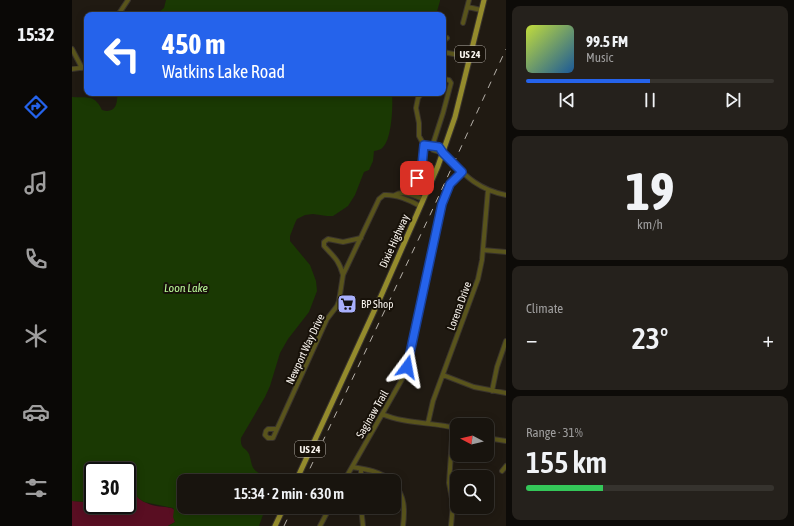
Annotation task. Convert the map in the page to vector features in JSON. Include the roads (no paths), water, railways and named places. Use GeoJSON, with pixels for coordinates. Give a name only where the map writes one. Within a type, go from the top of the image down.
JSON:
{"type":"FeatureCollection","features":[{"type":"Feature","properties":{"kind":"main road","name":"Dixie Highway"},"geometry":{"type":"LineString","coordinates":[[299,474],[381,296],[443,153],[455,117],[484,0]]}},
{"type":"Feature","properties":{"kind":"main road"},"geometry":{"type":"LineString","coordinates":[[275,526],[281,514]]}},
{"type":"Feature","properties":{"kind":"street"},"geometry":{"type":"LineString","coordinates":[[120,12],[128,0]]}},
{"type":"Feature","properties":{"kind":"street"},"geometry":{"type":"LineString","coordinates":[[463,23],[469,0]]}},
{"type":"Feature","properties":{"kind":"street"},"geometry":{"type":"LineString","coordinates":[[468,7],[481,10]]}},
{"type":"Feature","properties":{"kind":"street"},"geometry":{"type":"LineString","coordinates":[[72,50],[82,68],[72,69]]}},
{"type":"Feature","properties":{"kind":"street"},"geometry":{"type":"LineString","coordinates":[[446,53],[470,57]]}},
{"type":"Feature","properties":{"kind":"street"},"geometry":{"type":"LineString","coordinates":[[432,147],[451,84],[449,80],[446,80]]}},
{"type":"Feature","properties":{"kind":"street"},"geometry":{"type":"LineString","coordinates":[[414,184],[422,165],[424,145],[419,136],[419,123],[416,108],[420,96]]}},
{"type":"Feature","properties":{"kind":"street"},"geometry":{"type":"LineString","coordinates":[[424,145],[432,147],[435,145],[439,147],[443,153],[473,182],[488,190],[506,195]]}},
{"type":"Feature","properties":{"kind":"street","name":"Saginaw Trail"},"geometry":{"type":"LineString","coordinates":[[348,474],[402,379],[407,367],[444,197],[450,184],[462,172]]}},
{"type":"Feature","properties":{"kind":"street","name":"Lorena Drive"},"geometry":{"type":"LineString","coordinates":[[428,423],[433,401],[478,279],[483,250],[488,190]]}},
{"type":"Feature","properties":{"kind":"street","name":"Newport Way Drive"},"geometry":{"type":"LineString","coordinates":[[277,429],[327,319],[339,301],[343,275],[379,199],[384,195],[404,193],[423,199]]}},
{"type":"Feature","properties":{"kind":"street"},"geometry":{"type":"LineString","coordinates":[[395,195],[420,206]]}},
{"type":"Feature","properties":{"kind":"street"},"geometry":{"type":"LineString","coordinates":[[343,275],[342,268],[335,256],[324,246],[324,242],[328,239],[342,242],[361,238]]}},
{"type":"Feature","properties":{"kind":"street"},"geometry":{"type":"LineString","coordinates":[[483,250],[506,252]]}},
{"type":"Feature","properties":{"kind":"street"},"geometry":{"type":"LineString","coordinates":[[492,391],[495,373],[506,341]]}},
{"type":"Feature","properties":{"kind":"street"},"geometry":{"type":"LineString","coordinates":[[443,375],[474,387],[506,393]]}},
{"type":"Feature","properties":{"kind":"street"},"geometry":{"type":"LineString","coordinates":[[382,414],[393,418],[450,427]]}},
{"type":"Feature","properties":{"kind":"street"},"geometry":{"type":"LineString","coordinates":[[494,439],[506,441]]}},
{"type":"Feature","properties":{"kind":"street"},"geometry":{"type":"LineString","coordinates":[[451,462],[449,483],[453,504],[452,526]]}},
{"type":"Feature","properties":{"kind":"street"},"geometry":{"type":"LineString","coordinates":[[502,470],[506,466]]}},
{"type":"Feature","properties":{"kind":"street"},"geometry":{"type":"LineString","coordinates":[[352,467],[381,474]]}},
{"type":"Feature","properties":{"kind":"street"},"geometry":{"type":"LineString","coordinates":[[361,468],[361,474]]}},
{"type":"Feature","properties":{"kind":"street"},"geometry":{"type":"LineString","coordinates":[[401,495],[404,503],[403,526]]}},
{"type":"Feature","properties":{"kind":"street"},"geometry":{"type":"LineString","coordinates":[[320,526],[326,514]]}},
{"type":"Feature","properties":{"kind":"street"},"geometry":{"type":"LineString","coordinates":[[362,514],[363,526]]}},
{"type":"Feature","properties":{"kind":"water"},"geometry":{"type":"Polygon","coordinates":[[[166,0],[440,0],[437,12],[159,12],[164,8],[166,0]]]}},
{"type":"Feature","properties":{"kind":"water","name":"Loon Lake"},"geometry":{"type":"Polygon","coordinates":[[[117,96],[392,96],[391,122],[386,143],[381,149],[374,151],[373,161],[369,170],[364,172],[355,195],[348,206],[333,216],[313,214],[305,215],[297,219],[290,236],[290,241],[310,265],[316,281],[317,291],[309,312],[288,339],[280,353],[265,397],[241,438],[241,445],[248,452],[254,469],[262,474],[177,474],[177,514],[263,514],[259,526],[168,526],[175,522],[173,517],[173,508],[144,502],[138,498],[136,494],[136,462],[84,462],[84,502],[72,501],[72,97],[86,97],[93,99],[102,110],[106,111],[113,109],[116,104],[117,96]]]}},
{"type":"Feature","properties":{"kind":"railway"},"geometry":{"type":"LineString","coordinates":[[307,474],[430,215],[506,49]]}},
{"type":"Feature","properties":{"kind":"railway"},"geometry":{"type":"LineString","coordinates":[[284,526],[290,514]]}},
{"type":"Feature","properties":{"kind":"place","name":"BP Shop"},"geometry":{"type":"Point","coordinates":[347,304]}}]}
